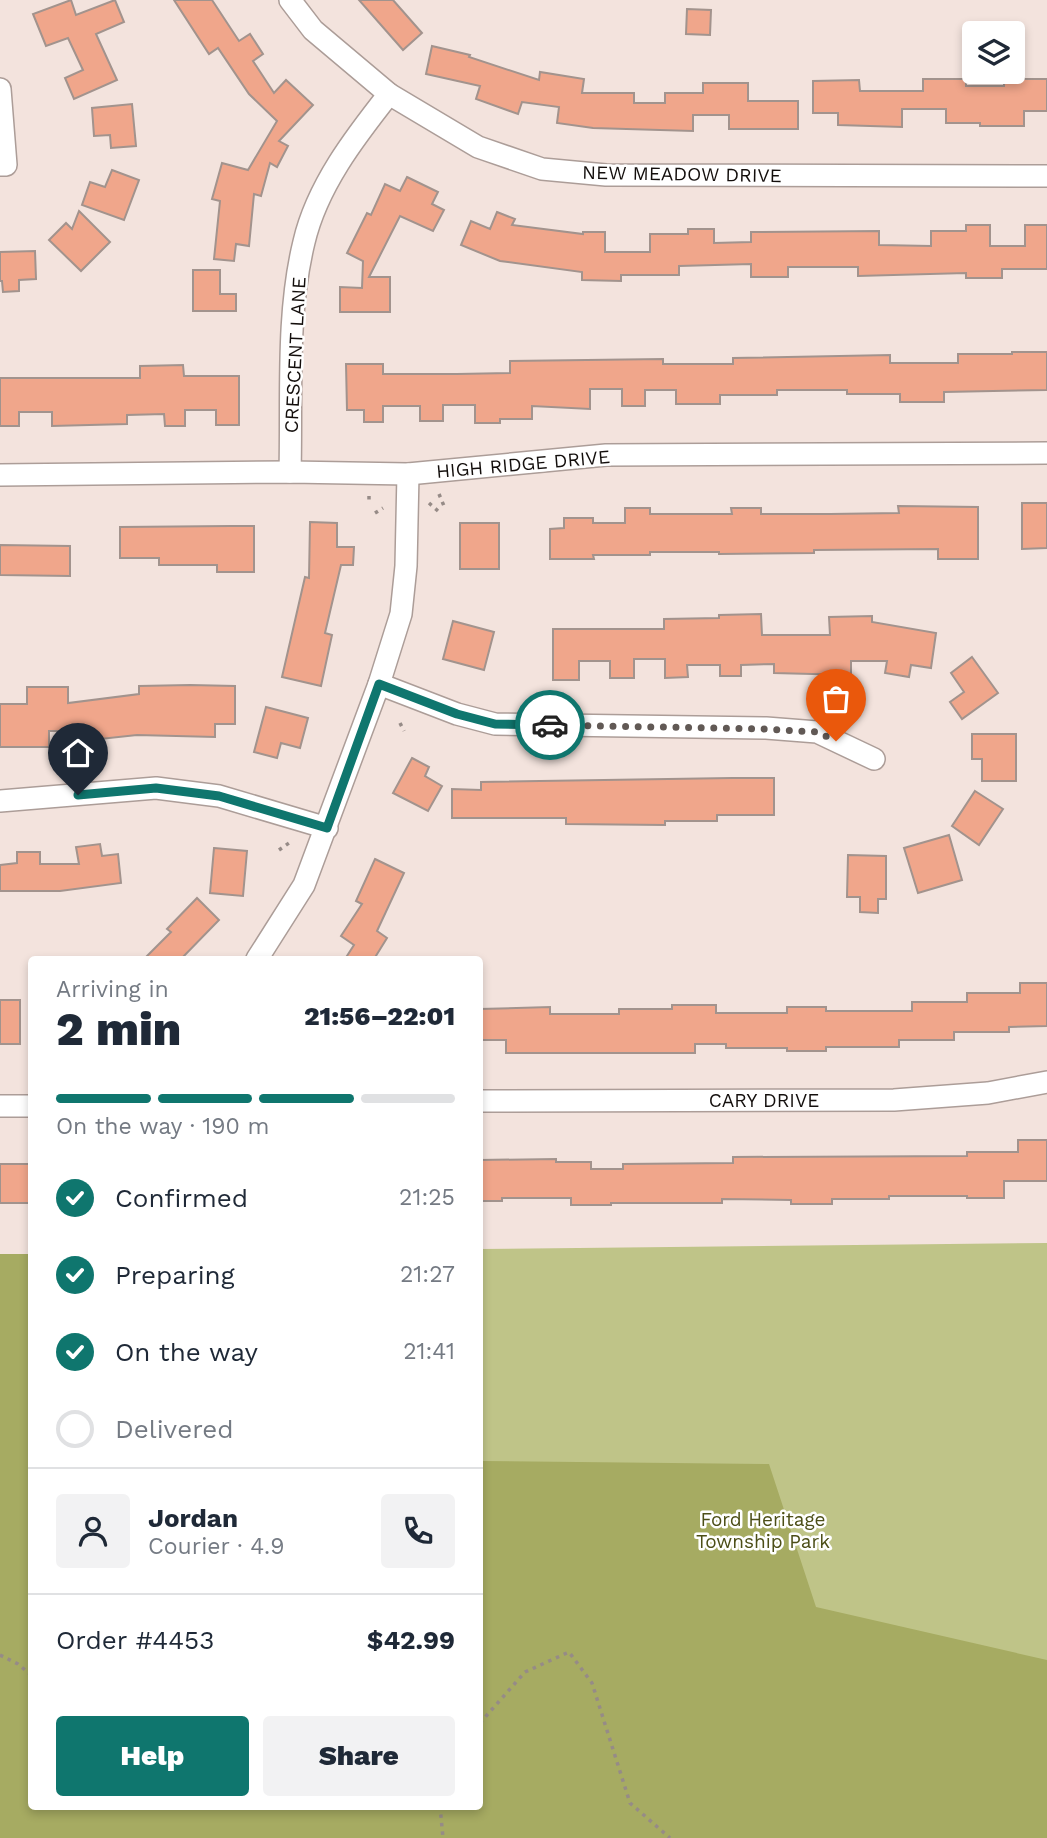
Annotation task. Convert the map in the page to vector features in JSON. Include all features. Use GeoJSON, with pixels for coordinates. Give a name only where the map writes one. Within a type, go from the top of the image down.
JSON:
{"type":"FeatureCollection","features":[{"type":"Feature","properties":{"kind":"street","name":"NEW MEADOW DRIVE"},"geometry":{"type":"LineString","coordinates":[[290,0],[313,30],[389,94],[478,147],[542,169],[606,175],[1047,176]]}},
{"type":"Feature","properties":{"kind":"street"},"geometry":{"type":"LineString","coordinates":[[0,89],[6,165],[0,165]]}},
{"type":"Feature","properties":{"kind":"street","name":"CRESCENT LANE"},"geometry":{"type":"LineString","coordinates":[[290,472],[294,303],[304,240],[325,187],[352,140],[389,94]]}},
{"type":"Feature","properties":{"kind":"street","name":"HIGH RIDGE DRIVE"},"geometry":{"type":"LineString","coordinates":[[0,475],[290,472],[408,474],[606,455],[1047,453]]}},
{"type":"Feature","properties":{"kind":"street"},"geometry":{"type":"LineString","coordinates":[[259,956],[304,885],[379,684],[401,614],[407,566],[408,474]]}},
{"type":"Feature","properties":{"kind":"street"},"geometry":{"type":"LineString","coordinates":[[379,684],[457,714],[495,724],[817,732],[874,759]]}},
{"type":"Feature","properties":{"kind":"street"},"geometry":{"type":"LineString","coordinates":[[0,801],[156,788],[219,796],[327,828]]}},
{"type":"Feature","properties":{"kind":"street","name":"CARY DRIVE"},"geometry":{"type":"LineString","coordinates":[[483,1101],[894,1100],[988,1094],[1047,1082]]}},
{"type":"Feature","properties":{"kind":"street"},"geometry":{"type":"LineString","coordinates":[[0,1106],[28,1106]]}},
{"type":"Feature","properties":{"kind":"path"},"geometry":{"type":"LineString","coordinates":[[439,494],[444,506]]}},
{"type":"Feature","properties":{"kind":"path"},"geometry":{"type":"LineString","coordinates":[[369,496],[369,503]]}},
{"type":"Feature","properties":{"kind":"path"},"geometry":{"type":"LineString","coordinates":[[429,503],[438,511]]}},
{"type":"Feature","properties":{"kind":"path"},"geometry":{"type":"LineString","coordinates":[[375,513],[383,508]]}},
{"type":"Feature","properties":{"kind":"path"},"geometry":{"type":"LineString","coordinates":[[400,723],[404,731]]}},
{"type":"Feature","properties":{"kind":"path"},"geometry":{"type":"LineString","coordinates":[[279,850],[289,843]]}},
{"type":"Feature","properties":{"kind":"path"},"geometry":{"type":"LineString","coordinates":[[483,1720],[525,1672],[569,1652],[592,1684],[630,1803],[670,1838]]}},
{"type":"Feature","properties":{"kind":"path"},"geometry":{"type":"LineString","coordinates":[[0,1655],[28,1673]]}},
{"type":"Feature","properties":{"kind":"path"},"geometry":{"type":"LineString","coordinates":[[440,1810],[443,1838]]}},
{"type":"Feature","properties":{"kind":"green space","name":"Ford Heritage Township Park"},"geometry":{"type":"Polygon","coordinates":[[[1047,1243],[1047,1838],[0,1838],[0,1254],[28,1254],[28,1810],[483,1810],[483,1249],[1047,1243]]]}},
{"type":"Feature","properties":{"kind":"green space"},"geometry":{"type":"Polygon","coordinates":[[[0,1254],[28,1254],[28,1810],[483,1810],[483,1461],[769,1464],[816,1607],[1047,1660],[1047,1838],[0,1838],[0,1254]]]}},
{"type":"Feature","properties":{"kind":"building"},"geometry":{"type":"Polygon","coordinates":[[[71,0],[76,15],[115,0],[124,22],[96,34],[117,80],[74,99],[65,78],[83,70],[68,38],[46,46],[33,14],[71,0]]]}},
{"type":"Feature","properties":{"kind":"building"},"geometry":{"type":"Polygon","coordinates":[[[174,0],[212,0],[239,41],[250,34],[263,54],[253,61],[274,93],[286,80],[313,105],[279,141],[288,146],[277,167],[270,163],[261,196],[254,194],[249,246],[236,244],[234,261],[214,259],[220,201],[212,199],[222,163],[248,170],[277,121],[249,94],[218,48],[209,54],[174,0]]]}},
{"type":"Feature","properties":{"kind":"building"},"geometry":{"type":"Polygon","coordinates":[[[359,0],[393,0],[422,33],[403,50],[359,0]]]}},
{"type":"Feature","properties":{"kind":"building"},"geometry":{"type":"Polygon","coordinates":[[[687,9],[711,10],[710,35],[686,34],[687,9]]]}},
{"type":"Feature","properties":{"kind":"building"},"geometry":{"type":"Polygon","coordinates":[[[432,46],[470,55],[469,57],[539,80],[540,72],[584,79],[582,93],[634,93],[634,103],[665,103],[665,93],[703,93],[703,83],[748,83],[748,101],[798,101],[798,129],[729,129],[729,115],[693,115],[693,131],[593,128],[557,123],[559,107],[522,102],[518,114],[476,99],[480,86],[426,74],[432,46]]]}},
{"type":"Feature","properties":{"kind":"building"},"geometry":{"type":"Polygon","coordinates":[[[923,79],[962,79],[962,84],[966,86],[1025,84],[1025,79],[1047,79],[1047,111],[1024,111],[1024,126],[946,123],[946,109],[902,109],[902,127],[838,125],[838,113],[813,113],[813,81],[859,80],[860,91],[923,91],[923,79]]]}},
{"type":"Feature","properties":{"kind":"building"},"geometry":{"type":"Polygon","coordinates":[[[132,104],[136,146],[111,148],[110,135],[94,136],[92,108],[132,104]]]}},
{"type":"Feature","properties":{"kind":"building"},"geometry":{"type":"Polygon","coordinates":[[[112,170],[139,180],[124,220],[82,205],[90,182],[105,187],[112,170]]]}},
{"type":"Feature","properties":{"kind":"building"},"geometry":{"type":"Polygon","coordinates":[[[407,177],[438,192],[432,204],[444,210],[433,231],[400,216],[369,277],[390,277],[390,312],[340,312],[340,287],[362,288],[363,261],[347,253],[367,213],[371,215],[385,184],[400,191],[407,177]]]}},
{"type":"Feature","properties":{"kind":"building"},"geometry":{"type":"Polygon","coordinates":[[[79,211],[110,242],[81,271],[49,240],[66,223],[72,229],[79,211]]]}},
{"type":"Feature","properties":{"kind":"building"},"geometry":{"type":"Polygon","coordinates":[[[497,212],[515,219],[512,225],[583,234],[605,232],[605,252],[650,252],[650,234],[688,234],[688,229],[714,229],[714,243],[751,242],[751,232],[879,231],[879,245],[931,246],[931,231],[966,231],[966,225],[990,225],[990,246],[1025,246],[1025,225],[1047,225],[1047,269],[1002,269],[1002,278],[966,278],[966,273],[858,276],[858,267],[788,267],[788,277],[751,277],[751,264],[679,266],[679,275],[621,275],[621,281],[582,280],[582,272],[500,261],[461,245],[471,221],[490,229],[497,212]]]}},
{"type":"Feature","properties":{"kind":"building"},"geometry":{"type":"Polygon","coordinates":[[[35,251],[36,279],[19,280],[19,291],[3,292],[0,281],[0,252],[35,251]]]}},
{"type":"Feature","properties":{"kind":"building"},"geometry":{"type":"Polygon","coordinates":[[[193,270],[220,270],[220,294],[236,294],[236,311],[193,311],[193,270]]]}},
{"type":"Feature","properties":{"kind":"building"},"geometry":{"type":"Polygon","coordinates":[[[1047,352],[1047,390],[944,392],[944,402],[900,402],[900,394],[847,394],[847,390],[777,390],[777,395],[720,395],[720,404],[676,404],[676,390],[645,390],[645,406],[622,406],[622,389],[590,389],[590,409],[532,406],[532,419],[500,419],[500,423],[475,423],[475,405],[443,405],[443,421],[420,421],[420,406],[383,406],[383,422],[364,422],[364,410],[347,410],[346,364],[383,364],[383,374],[457,374],[510,373],[510,361],[663,359],[663,364],[733,364],[733,358],[890,355],[890,363],[958,363],[958,354],[1047,352]]]}},
{"type":"Feature","properties":{"kind":"building"},"geometry":{"type":"Polygon","coordinates":[[[183,365],[184,376],[239,376],[239,425],[216,425],[216,410],[185,410],[185,426],[165,426],[164,414],[127,415],[127,424],[52,426],[52,412],[19,412],[19,426],[0,426],[0,378],[140,378],[140,366],[183,365]]]}},
{"type":"Feature","properties":{"kind":"building"},"geometry":{"type":"Polygon","coordinates":[[[1022,503],[1047,503],[1047,548],[1022,549],[1022,503]]]}},
{"type":"Feature","properties":{"kind":"building"},"geometry":{"type":"Polygon","coordinates":[[[898,506],[978,507],[978,559],[938,559],[938,549],[719,554],[650,552],[650,555],[593,555],[594,559],[550,559],[550,529],[564,528],[564,518],[593,518],[593,523],[625,523],[625,508],[650,508],[650,514],[732,514],[731,508],[761,508],[761,514],[830,514],[899,513],[898,506]]]}},
{"type":"Feature","properties":{"kind":"building"},"geometry":{"type":"Polygon","coordinates":[[[310,522],[337,523],[337,547],[354,547],[353,565],[341,565],[325,633],[332,635],[321,686],[282,677],[305,577],[309,578],[310,522]]]}},
{"type":"Feature","properties":{"kind":"building"},"geometry":{"type":"Polygon","coordinates":[[[460,523],[499,523],[499,569],[460,569],[460,523]]]}},
{"type":"Feature","properties":{"kind":"building"},"geometry":{"type":"Polygon","coordinates":[[[254,526],[254,572],[217,572],[217,565],[159,565],[159,558],[120,558],[120,527],[254,526]]]}},
{"type":"Feature","properties":{"kind":"building"},"geometry":{"type":"Polygon","coordinates":[[[0,545],[70,546],[70,576],[0,575],[0,545]]]}},
{"type":"Feature","properties":{"kind":"building"},"geometry":{"type":"Polygon","coordinates":[[[761,614],[762,635],[830,635],[829,617],[872,616],[872,622],[936,633],[931,668],[911,665],[909,677],[885,673],[887,661],[851,661],[851,675],[774,673],[774,664],[741,665],[741,676],[720,676],[720,665],[687,665],[688,677],[665,678],[665,659],[634,659],[634,678],[610,678],[610,661],[579,661],[579,680],[553,680],[553,629],[664,629],[664,619],[761,614]]]}},
{"type":"Feature","properties":{"kind":"building"},"geometry":{"type":"Polygon","coordinates":[[[453,621],[494,632],[484,670],[443,659],[453,621]]]}},
{"type":"Feature","properties":{"kind":"building"},"geometry":{"type":"Polygon","coordinates":[[[972,657],[998,693],[962,719],[950,702],[964,692],[951,673],[972,657]]]}},
{"type":"Feature","properties":{"kind":"building"},"geometry":{"type":"Polygon","coordinates":[[[139,686],[235,686],[235,724],[215,724],[215,737],[137,735],[82,741],[81,731],[49,731],[49,747],[0,747],[0,704],[27,704],[27,687],[68,687],[68,703],[139,694],[139,686]]]}},
{"type":"Feature","properties":{"kind":"building"},"geometry":{"type":"Polygon","coordinates":[[[266,707],[308,718],[300,748],[281,743],[277,758],[254,752],[266,707]]]}},
{"type":"Feature","properties":{"kind":"building"},"geometry":{"type":"Polygon","coordinates":[[[972,734],[1016,734],[1016,781],[982,781],[982,759],[972,759],[972,734]]]}},
{"type":"Feature","properties":{"kind":"building"},"geometry":{"type":"Polygon","coordinates":[[[412,758],[429,767],[425,776],[442,786],[428,811],[393,793],[412,758]]]}},
{"type":"Feature","properties":{"kind":"building"},"geometry":{"type":"Polygon","coordinates":[[[774,778],[774,815],[717,815],[717,821],[665,821],[665,825],[566,824],[566,818],[452,818],[452,789],[481,790],[481,782],[774,778]]]}},
{"type":"Feature","properties":{"kind":"building"},"geometry":{"type":"Polygon","coordinates":[[[975,791],[1003,809],[979,845],[952,826],[975,791]]]}},
{"type":"Feature","properties":{"kind":"building"},"geometry":{"type":"Polygon","coordinates":[[[949,835],[962,880],[918,893],[904,848],[949,835]]]}},
{"type":"Feature","properties":{"kind":"building"},"geometry":{"type":"Polygon","coordinates":[[[100,844],[102,856],[118,854],[121,883],[60,891],[0,891],[0,865],[17,863],[17,852],[40,852],[40,864],[79,864],[76,847],[100,844]]]}},
{"type":"Feature","properties":{"kind":"building"},"geometry":{"type":"Polygon","coordinates":[[[214,848],[247,851],[243,896],[210,893],[214,848]]]}},
{"type":"Feature","properties":{"kind":"building"},"geometry":{"type":"Polygon","coordinates":[[[848,855],[886,856],[886,899],[878,899],[878,913],[860,912],[860,897],[847,897],[848,855]]]}},
{"type":"Feature","properties":{"kind":"building"},"geometry":{"type":"Polygon","coordinates":[[[375,859],[404,873],[377,931],[387,938],[376,956],[347,956],[354,945],[341,936],[362,904],[356,901],[375,859]]]}},
{"type":"Feature","properties":{"kind":"building"},"geometry":{"type":"Polygon","coordinates":[[[197,898],[219,920],[184,956],[147,956],[171,932],[167,929],[197,898]]]}},
{"type":"Feature","properties":{"kind":"building"},"geometry":{"type":"Polygon","coordinates":[[[1020,983],[1047,983],[1047,1026],[1009,1027],[1009,1032],[954,1032],[954,1040],[899,1040],[899,1047],[826,1047],[826,1051],[787,1051],[787,1048],[726,1048],[726,1044],[695,1044],[695,1053],[506,1053],[506,1040],[483,1040],[483,1009],[550,1007],[550,1014],[619,1014],[619,1009],[672,1009],[672,1005],[716,1005],[716,1013],[787,1013],[787,1007],[826,1007],[826,1011],[912,1011],[912,1002],[967,1002],[967,993],[1020,993],[1020,983]]]}},
{"type":"Feature","properties":{"kind":"building"},"geometry":{"type":"Polygon","coordinates":[[[0,1000],[20,1000],[20,1044],[0,1044],[0,1000]]]}},
{"type":"Feature","properties":{"kind":"building"},"geometry":{"type":"Polygon","coordinates":[[[1018,1140],[1047,1140],[1047,1181],[1004,1181],[1004,1198],[889,1196],[889,1199],[832,1199],[832,1204],[791,1204],[791,1200],[722,1199],[722,1203],[611,1205],[571,1205],[571,1198],[502,1198],[502,1201],[483,1201],[483,1160],[556,1159],[556,1162],[591,1162],[591,1169],[623,1169],[623,1164],[733,1163],[733,1157],[967,1156],[967,1152],[1018,1152],[1018,1140]]]}},
{"type":"Feature","properties":{"kind":"building"},"geometry":{"type":"Polygon","coordinates":[[[0,1164],[28,1164],[28,1203],[0,1203],[0,1164]]]}},
{"type":"Feature","properties":{"kind":"way so far"},"geometry":{"type":"LineString","coordinates":[[550,725],[765,729],[817,732],[836,741]]}},
{"type":"Feature","properties":{"kind":"route"},"geometry":{"type":"LineString","coordinates":[[78,795],[156,788],[219,796],[327,828],[379,684],[457,714],[495,724],[550,725]]}}]}
